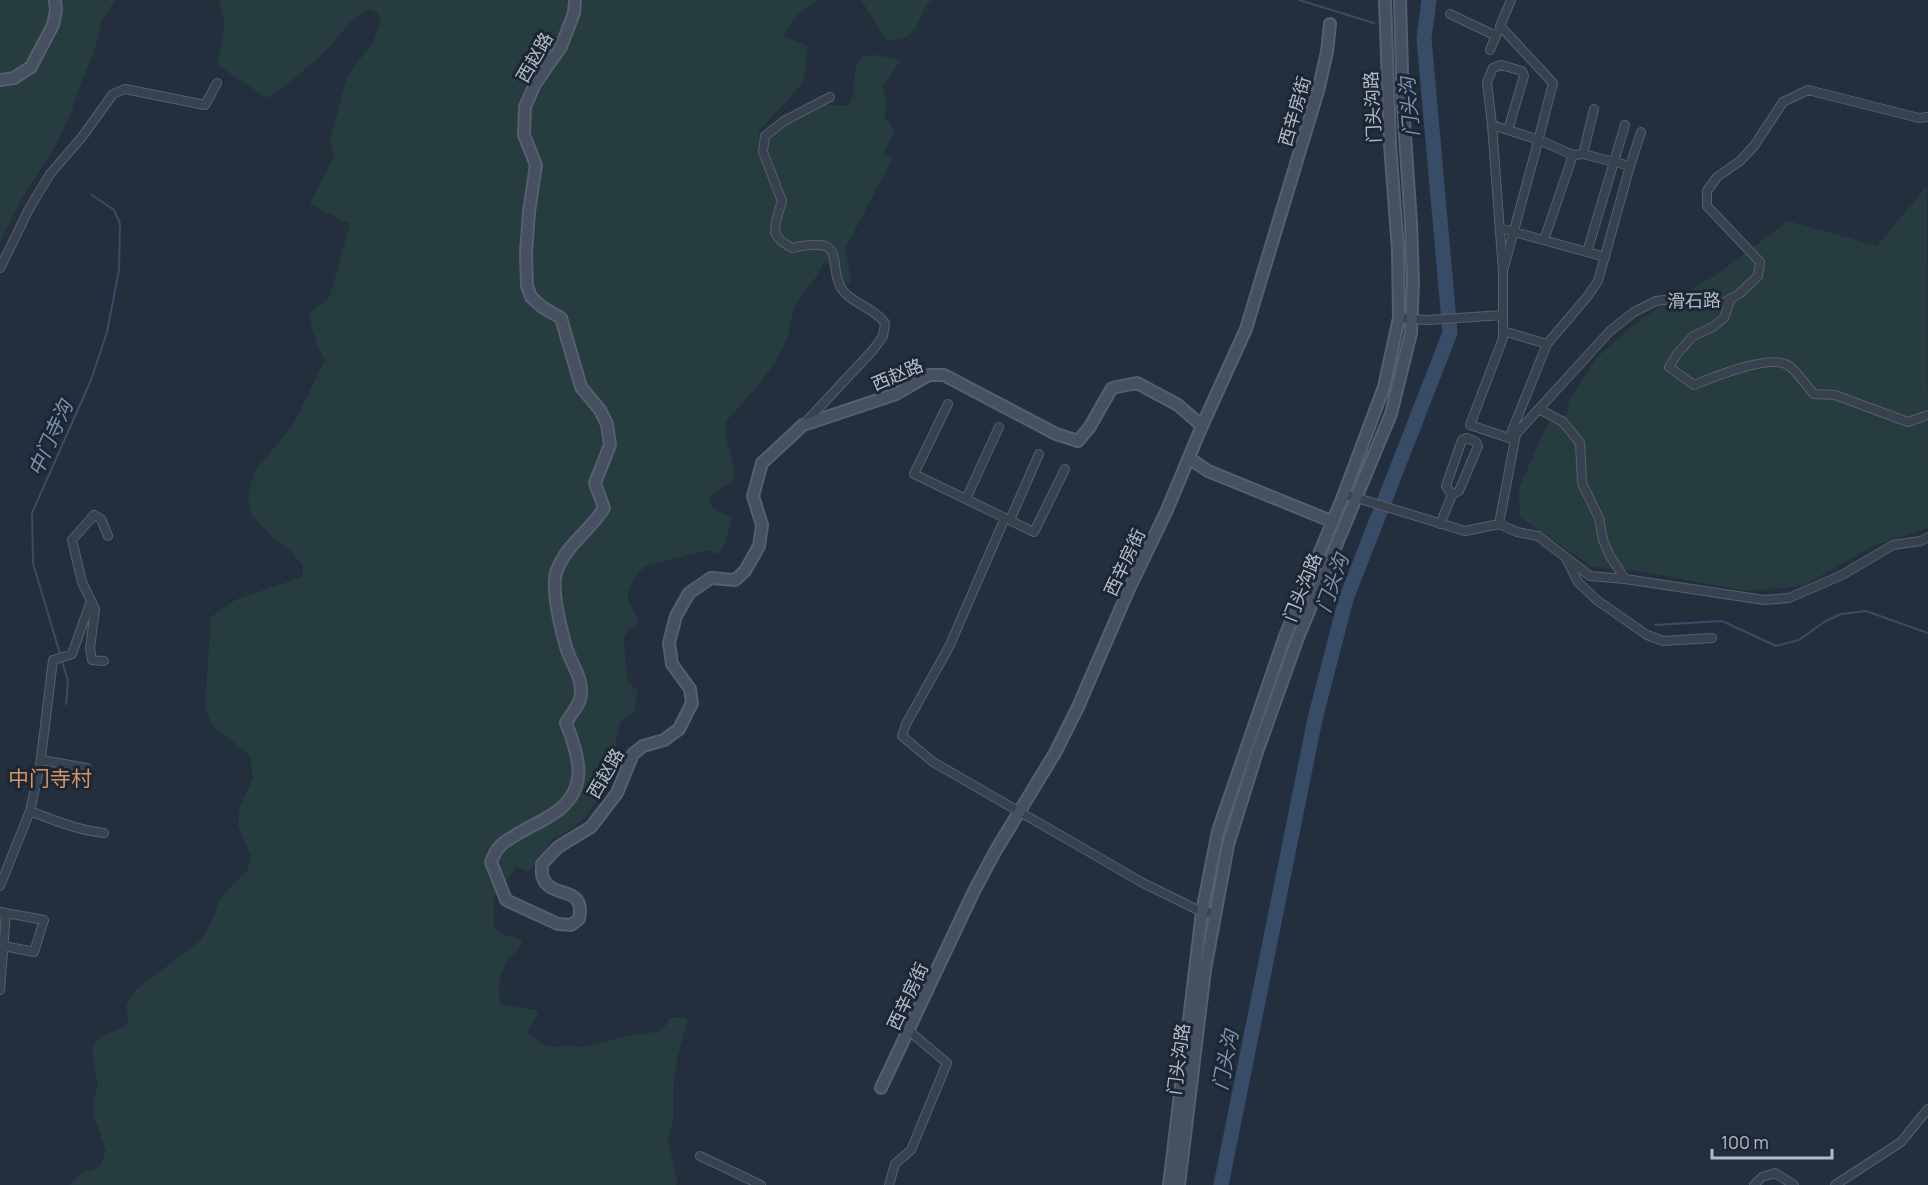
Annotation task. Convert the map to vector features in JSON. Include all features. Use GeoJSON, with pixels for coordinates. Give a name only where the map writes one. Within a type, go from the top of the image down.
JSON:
{"type":"FeatureCollection","features":[{"type":"Feature","properties":{"kind":"street"},"geometry":{"type":"LineString","coordinates":[[0,80],[14,78],[31,67],[53,25],[56,11],[55,0]]}},
{"type":"Feature","properties":{"kind":"street","name":"西赵路"},"geometry":{"type":"LineString","coordinates":[[575,0],[574,13],[561,47],[535,84],[525,107],[524,135],[536,165],[525,253],[527,286],[531,297],[536,302],[561,318],[581,387],[600,410],[607,424],[610,445],[595,483],[604,507],[597,520],[570,548],[557,570],[554,586],[567,648],[581,680],[580,700],[566,723],[577,752],[580,771],[573,793],[561,809],[497,848],[491,862],[506,900],[558,924],[572,925],[579,919],[582,907],[577,899],[550,887],[542,877],[542,864],[558,848],[591,827],[617,793],[633,754],[643,746],[664,740],[679,729],[692,703],[690,689],[672,664],[669,643],[676,616],[689,593],[711,578],[735,580],[745,572],[759,546],[762,525],[753,496],[762,463],[803,425],[896,394],[929,375],[944,375],[1056,434],[1078,441],[1089,428],[1112,388],[1137,383],[1178,405],[1202,426]]}},
{"type":"Feature","properties":{"kind":"street","name":"门头沟路"},"geometry":{"type":"LineString","coordinates":[[1169,1185],[1202,912],[1218,831],[1285,636],[1344,494],[1384,387],[1399,318],[1398,250],[1390,144],[1385,0]]}},
{"type":"Feature","properties":{"kind":"street","name":"门头沟路"},"geometry":{"type":"LineString","coordinates":[[1179,1185],[1214,914],[1228,845],[1258,747],[1299,635],[1391,414],[1411,333],[1413,282],[1402,107],[1400,0]]}},
{"type":"Feature","properties":{"kind":"street"},"geometry":{"type":"LineString","coordinates":[[1490,50],[1511,0]]}},
{"type":"Feature","properties":{"kind":"street"},"geometry":{"type":"LineString","coordinates":[[1450,14],[1496,36]]}},
{"type":"Feature","properties":{"kind":"street","name":"西辛房街"},"geometry":{"type":"LineString","coordinates":[[881,1088],[974,891],[1055,753],[1078,707],[1246,329],[1318,92],[1327,52],[1330,24]]}},
{"type":"Feature","properties":{"kind":"street"},"geometry":{"type":"LineString","coordinates":[[1500,26],[1553,83],[1503,271]]}},
{"type":"Feature","properties":{"kind":"street"},"geometry":{"type":"LineString","coordinates":[[1508,130],[1524,76],[1522,71],[1501,65],[1493,68],[1487,82],[1503,271],[1503,338],[1470,424],[1509,438],[1547,344],[1598,281],[1641,132]]}},
{"type":"Feature","properties":{"kind":"street"},"geometry":{"type":"LineString","coordinates":[[0,268],[29,208],[50,174],[82,137],[113,94],[124,89],[205,105],[217,83]]}},
{"type":"Feature","properties":{"kind":"street","name":"滑石路"},"geometry":{"type":"LineString","coordinates":[[1499,524],[1516,434],[1610,331],[1634,312],[1656,301],[1672,299],[1723,303],[1758,276],[1760,262],[1707,206],[1707,191],[1717,177],[1740,161],[1754,146],[1783,102],[1808,90],[1919,118],[1928,117]]}},
{"type":"Feature","properties":{"kind":"street"},"geometry":{"type":"LineString","coordinates":[[803,425],[873,350],[883,336],[885,323],[876,312],[848,296],[842,289],[835,256],[828,248],[817,243],[792,248],[781,241],[775,232],[782,201],[763,152],[765,136],[784,121],[830,97]]}},
{"type":"Feature","properties":{"kind":"street"},"geometry":{"type":"LineString","coordinates":[[1583,154],[1594,109]]}},
{"type":"Feature","properties":{"kind":"street"},"geometry":{"type":"LineString","coordinates":[[1492,125],[1573,154],[1583,154],[1630,166]]}},
{"type":"Feature","properties":{"kind":"street"},"geometry":{"type":"LineString","coordinates":[[1587,252],[1625,125]]}},
{"type":"Feature","properties":{"kind":"street"},"geometry":{"type":"LineString","coordinates":[[1544,240],[1573,154]]}},
{"type":"Feature","properties":{"kind":"street"},"geometry":{"type":"LineString","coordinates":[[1500,228],[1605,257]]}},
{"type":"Feature","properties":{"kind":"street"},"geometry":{"type":"LineString","coordinates":[[1731,298],[1724,318],[1713,327],[1693,336],[1677,354],[1670,367],[1694,385],[1717,375],[1768,362],[1783,362],[1791,366],[1814,394],[1835,395],[1908,422],[1928,415]]}},
{"type":"Feature","properties":{"kind":"street"},"geometry":{"type":"LineString","coordinates":[[1399,318],[1437,319],[1503,315]]}},
{"type":"Feature","properties":{"kind":"street"},"geometry":{"type":"LineString","coordinates":[[1503,331],[1547,344]]}},
{"type":"Feature","properties":{"kind":"street"},"geometry":{"type":"LineString","coordinates":[[948,404],[914,474],[1034,532],[1065,469]]}},
{"type":"Feature","properties":{"kind":"street"},"geometry":{"type":"LineString","coordinates":[[1539,410],[1563,422],[1580,443],[1582,483],[1597,512],[1603,540],[1610,556],[1625,579]]}},
{"type":"Feature","properties":{"kind":"street"},"geometry":{"type":"LineString","coordinates":[[966,499],[999,427]]}},
{"type":"Feature","properties":{"kind":"street"},"geometry":{"type":"LineString","coordinates":[[1440,524],[1452,495],[1459,491],[1478,446],[1476,442],[1467,438],[1462,440],[1446,486],[1452,495]]}},
{"type":"Feature","properties":{"kind":"street"},"geometry":{"type":"LineString","coordinates":[[1039,454],[949,647],[906,724],[902,736],[933,762],[1141,882],[1202,912],[1214,914]]}},
{"type":"Feature","properties":{"kind":"street"},"geometry":{"type":"LineString","coordinates":[[1189,458],[1209,471],[1331,522]]}},
{"type":"Feature","properties":{"kind":"street"},"geometry":{"type":"LineString","coordinates":[[1344,494],[1464,531],[1499,524],[1517,532],[1538,536],[1590,576],[1625,579],[1764,600],[1789,597],[1842,575],[1893,545],[1921,541],[1928,537]]}},
{"type":"Feature","properties":{"kind":"street"},"geometry":{"type":"LineString","coordinates":[[104,662],[92,660],[90,648],[95,609],[82,582],[72,540],[94,515],[101,519],[108,536]]}},
{"type":"Feature","properties":{"kind":"street"},"geometry":{"type":"LineString","coordinates":[[1567,560],[1578,582],[1598,601],[1647,635],[1663,641],[1712,638]]}},
{"type":"Feature","properties":{"kind":"street"},"geometry":{"type":"LineString","coordinates":[[0,886],[30,811],[41,760],[53,660],[72,654],[91,601]]}},
{"type":"Feature","properties":{"kind":"street"},"geometry":{"type":"LineString","coordinates":[[41,760],[87,768]]}},
{"type":"Feature","properties":{"kind":"street"},"geometry":{"type":"LineString","coordinates":[[30,811],[63,824],[104,833]]}},
{"type":"Feature","properties":{"kind":"street"},"geometry":{"type":"LineString","coordinates":[[0,990],[4,946],[3,912],[44,920],[34,952],[4,946]]}},
{"type":"Feature","properties":{"kind":"street"},"geometry":{"type":"LineString","coordinates":[[889,1185],[895,1164],[911,1150],[947,1063],[909,1031]]}},
{"type":"Feature","properties":{"kind":"street"},"geometry":{"type":"LineString","coordinates":[[1835,1185],[1901,1142],[1928,1109]]}},
{"type":"Feature","properties":{"kind":"street"},"geometry":{"type":"LineString","coordinates":[[700,1156],[761,1185]]}},
{"type":"Feature","properties":{"kind":"street"},"geometry":{"type":"LineString","coordinates":[[1754,1185],[1762,1177],[1774,1173],[1794,1185]]}},
{"type":"Feature","properties":{"kind":"green space"},"geometry":{"type":"Polygon","coordinates":[[[0,0],[115,0],[101,22],[94,53],[57,143],[20,202],[0,242],[0,0]]]}},
{"type":"Feature","properties":{"kind":"green space"},"geometry":{"type":"Polygon","coordinates":[[[219,0],[817,0],[797,16],[783,37],[808,47],[804,75],[802,84],[759,131],[760,138],[765,140],[809,109],[820,105],[849,105],[856,69],[862,56],[875,55],[901,60],[883,86],[886,102],[884,117],[891,125],[894,135],[883,153],[892,159],[845,249],[851,280],[848,284],[837,283],[832,277],[833,268],[824,261],[796,305],[786,341],[774,363],[760,383],[727,420],[725,434],[733,465],[732,482],[717,490],[709,498],[713,508],[732,519],[723,549],[717,554],[707,550],[644,567],[635,578],[628,596],[638,624],[626,633],[624,639],[628,681],[638,692],[635,702],[636,710],[621,721],[616,739],[616,758],[607,788],[586,816],[574,827],[552,840],[531,870],[525,871],[516,867],[494,899],[494,928],[502,934],[522,941],[518,950],[507,961],[503,971],[499,989],[500,1000],[502,1005],[535,1010],[538,1014],[527,1032],[541,1044],[552,1047],[569,1045],[583,1047],[623,1037],[662,1031],[669,1019],[688,1019],[677,1058],[673,1089],[673,1119],[668,1142],[677,1179],[676,1185],[69,1185],[82,1173],[99,1168],[106,1151],[94,1116],[93,1103],[98,1084],[93,1061],[93,1045],[103,1035],[124,1028],[129,1018],[126,1006],[137,989],[200,941],[212,922],[219,901],[247,871],[251,856],[238,824],[240,806],[253,778],[250,756],[212,725],[205,707],[211,617],[235,600],[302,577],[303,566],[291,551],[271,536],[252,516],[248,497],[254,472],[293,425],[325,360],[316,342],[309,315],[330,296],[350,224],[310,204],[334,157],[330,141],[347,77],[374,40],[381,22],[377,13],[370,9],[363,13],[352,21],[307,68],[267,98],[217,65],[225,25],[219,0]]]}},
{"type":"Feature","properties":{"kind":"green space"},"geometry":{"type":"Polygon","coordinates":[[[861,0],[932,0],[925,8],[912,33],[903,38],[888,41],[861,0]]]}},
{"type":"Feature","properties":{"kind":"green space"},"geometry":{"type":"Polygon","coordinates":[[[1927,186],[1928,527],[1875,545],[1803,586],[1746,591],[1638,571],[1592,567],[1520,517],[1519,488],[1548,423],[1567,414],[1569,400],[1596,358],[1642,318],[1716,275],[1788,221],[1877,246],[1927,186]]]}},
{"type":"Feature","properties":{"kind":"waterway"},"geometry":{"type":"LineString","coordinates":[[1299,0],[1374,23]]}},
{"type":"Feature","properties":{"kind":"waterway","name":"门头沟"},"geometry":{"type":"LineString","coordinates":[[1221,1185],[1315,719],[1346,599],[1450,333],[1424,38],[1429,0]]}},
{"type":"Feature","properties":{"kind":"waterway","name":"中门寺沟"},"geometry":{"type":"LineString","coordinates":[[66,704],[68,681],[33,563],[32,513],[91,380],[107,332],[119,270],[120,224],[114,210],[92,195]]}},
{"type":"Feature","properties":{"kind":"waterway"},"geometry":{"type":"LineString","coordinates":[[1655,625],[1722,621],[1776,646],[1799,640],[1824,622],[1841,614],[1866,611],[1928,633]]}},
{"type":"Feature","properties":{"kind":"district","name":"中门寺村"},"geometry":{"type":"Point","coordinates":[50,778]}}]}
